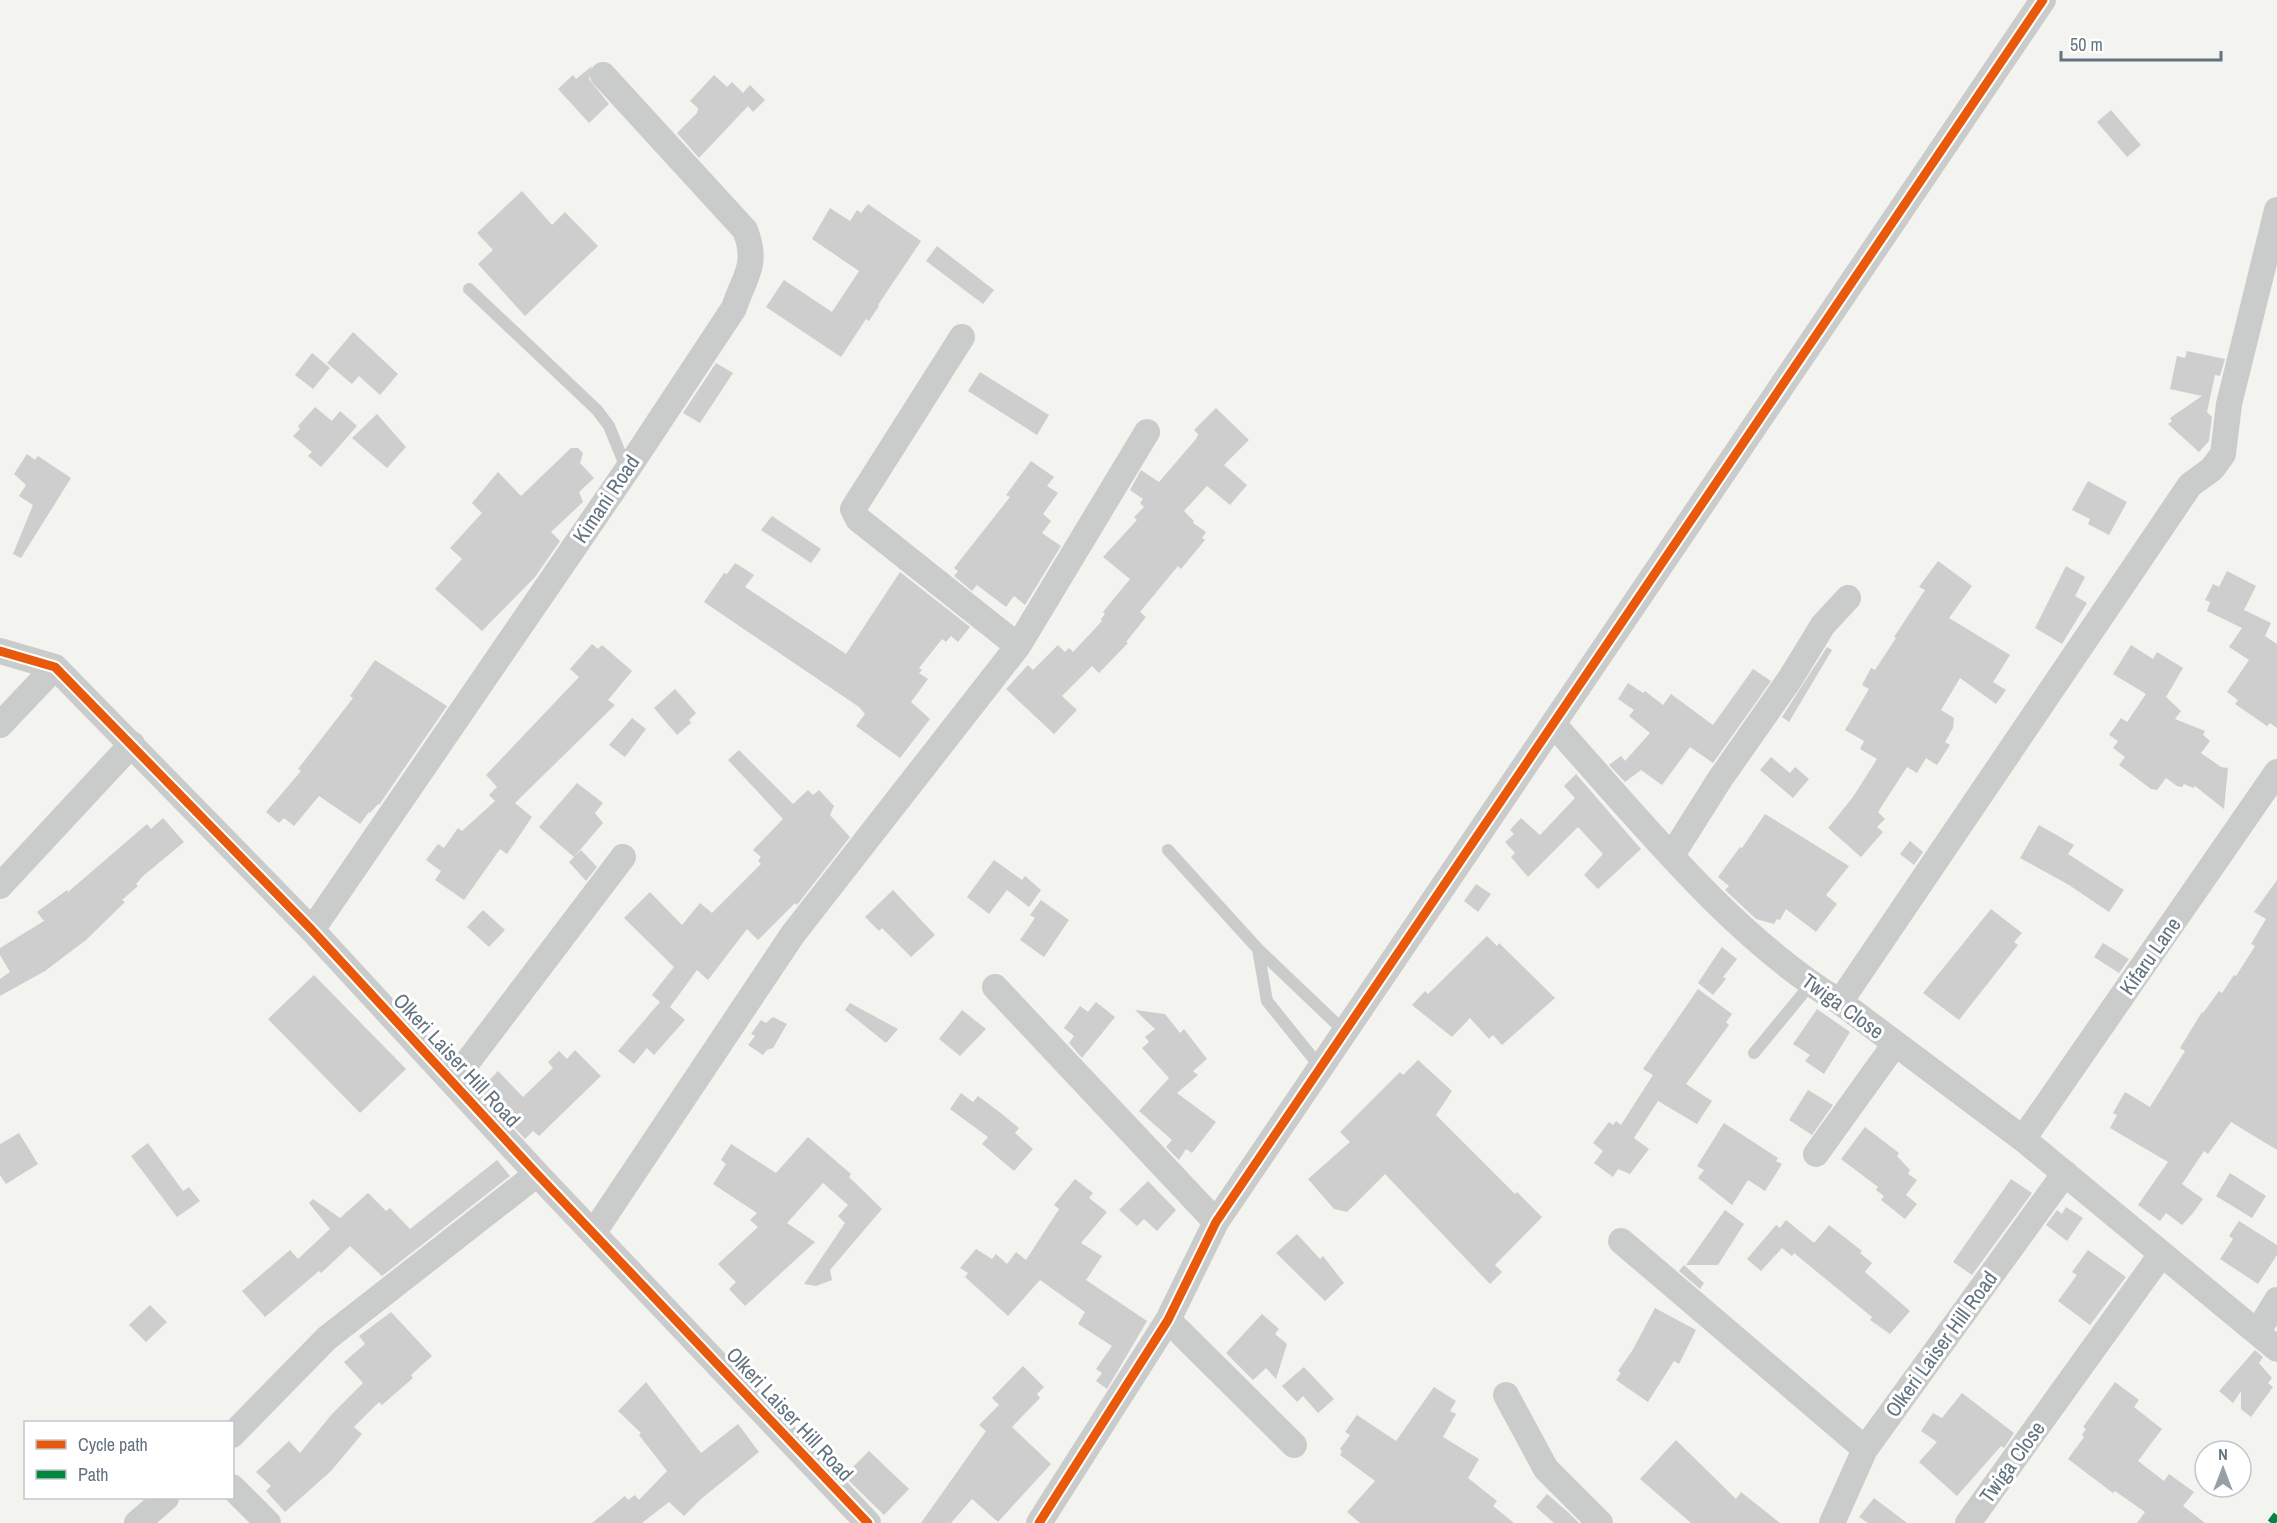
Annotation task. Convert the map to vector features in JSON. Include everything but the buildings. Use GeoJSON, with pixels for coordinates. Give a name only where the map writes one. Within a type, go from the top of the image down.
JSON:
{"type":"FeatureCollection","features":[{"type":"Feature","properties":{"kind":"street"},"geometry":{"type":"LineString","coordinates":[[1039,1523],[1168,1320],[1216,1222],[2043,0]]}},
{"type":"Feature","properties":{"kind":"street","name":"Kimani Road"},"geometry":{"type":"LineString","coordinates":[[312,930],[627,470],[734,308],[739,293],[747,281],[752,246],[745,230],[603,75]]}},
{"type":"Feature","properties":{"kind":"street"},"geometry":{"type":"LineString","coordinates":[[1840,1002],[2190,485],[2212,469],[2223,454],[2229,404],[2277,210]]}},
{"type":"Feature","properties":{"kind":"street"},"geometry":{"type":"LineString","coordinates":[[962,337],[853,509],[858,519],[1018,646]]}},
{"type":"Feature","properties":{"kind":"street"},"geometry":{"type":"LineString","coordinates":[[594,1232],[793,934],[1018,646],[1147,432]]}},
{"type":"Feature","properties":{"kind":"street"},"geometry":{"type":"LineString","coordinates":[[1672,855],[1720,779],[1790,679],[1823,625],[1848,598]]}},
{"type":"Feature","properties":{"kind":"street"},"geometry":{"type":"LineString","coordinates":[[0,651],[55,666],[0,725]]}},
{"type":"Feature","properties":{"kind":"street","name":"Olkeri Laiser Hill Road"},"geometry":{"type":"LineString","coordinates":[[55,666],[312,930],[537,1174],[594,1232],[864,1522]]}},
{"type":"Feature","properties":{"kind":"street","name":"Twiga Close"},"geometry":{"type":"LineString","coordinates":[[1554,725],[1672,855],[1737,922],[1810,984],[1840,1002],[2023,1139],[2160,1256],[2258,1331],[2277,1349]]}},
{"type":"Feature","properties":{"kind":"street"},"geometry":{"type":"LineString","coordinates":[[0,886],[132,744]]}},
{"type":"Feature","properties":{"kind":"street","name":"Kifaru Lane"},"geometry":{"type":"LineString","coordinates":[[2023,1139],[2277,772]]}},
{"type":"Feature","properties":{"kind":"street"},"geometry":{"type":"LineString","coordinates":[[453,1081],[623,857]]}},
{"type":"Feature","properties":{"kind":"street"},"geometry":{"type":"LineString","coordinates":[[995,987],[1216,1222]]}},
{"type":"Feature","properties":{"kind":"street"},"geometry":{"type":"LineString","coordinates":[[1816,1154],[1895,1044]]}},
{"type":"Feature","properties":{"kind":"street","name":"Olkeri Laiser Hill Road"},"geometry":{"type":"LineString","coordinates":[[1832,1523],[1865,1449],[2065,1173]]}},
{"type":"Feature","properties":{"kind":"street"},"geometry":{"type":"LineString","coordinates":[[234,1433],[327,1338],[537,1174]]}},
{"type":"Feature","properties":{"kind":"street"},"geometry":{"type":"LineString","coordinates":[[1621,1240],[1865,1449]]}},
{"type":"Feature","properties":{"kind":"street","name":"Twiga Close"},"geometry":{"type":"LineString","coordinates":[[1968,1523],[2160,1256]]}},
{"type":"Feature","properties":{"kind":"street"},"geometry":{"type":"LineString","coordinates":[[2258,1331],[2277,1300]]}},
{"type":"Feature","properties":{"kind":"street"},"geometry":{"type":"LineString","coordinates":[[1168,1320],[1294,1445]]}},
{"type":"Feature","properties":{"kind":"street"},"geometry":{"type":"LineString","coordinates":[[1506,1395],[1546,1469],[1600,1523]]}},
{"type":"Feature","properties":{"kind":"street"},"geometry":{"type":"LineString","coordinates":[[234,1489],[268,1523]]}},
{"type":"Feature","properties":{"kind":"street"},"geometry":{"type":"LineString","coordinates":[[137,1523],[164,1499]]}},
{"type":"Feature","properties":{"kind":"lane"},"geometry":{"type":"LineString","coordinates":[[469,289],[597,410],[609,426],[627,470]]}},
{"type":"Feature","properties":{"kind":"lane"},"geometry":{"type":"LineString","coordinates":[[1168,850],[1258,949],[1345,1032]]}},
{"type":"Feature","properties":{"kind":"lane"},"geometry":{"type":"LineString","coordinates":[[1258,949],[1267,1001],[1321,1068]]}},
{"type":"Feature","properties":{"kind":"lane"},"geometry":{"type":"LineString","coordinates":[[1754,1053],[1810,984]]}},
{"type":"Feature","properties":{"kind":"marked path"},"geometry":{"type":"LineString","coordinates":[[2271,1523],[2277,1515]]}},
{"type":"Feature","properties":{"kind":"cycle path"},"geometry":{"type":"LineString","coordinates":[[1039,1523],[1168,1320],[1216,1222],[2043,0]]}},
{"type":"Feature","properties":{"kind":"cycle path"},"geometry":{"type":"LineString","coordinates":[[0,651],[55,667],[312,930],[537,1174],[868,1523]]}}]}
